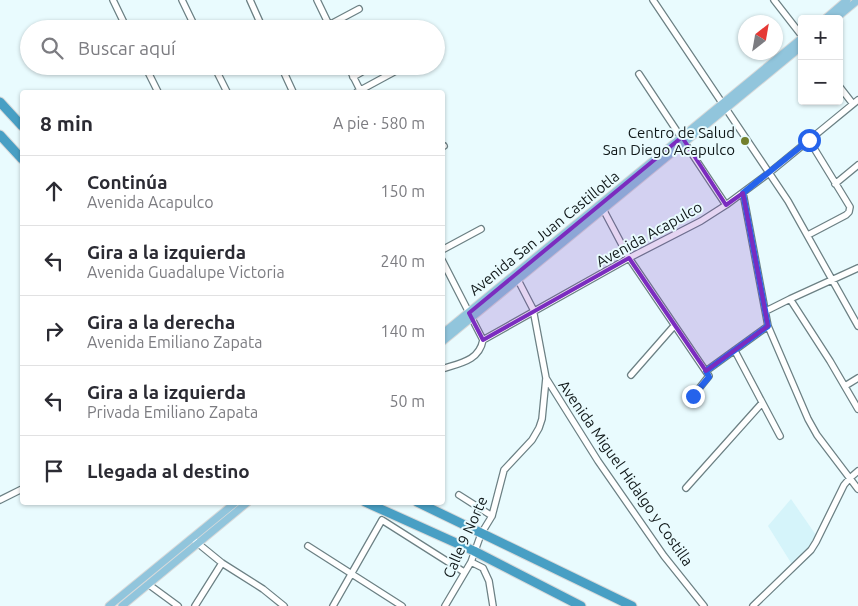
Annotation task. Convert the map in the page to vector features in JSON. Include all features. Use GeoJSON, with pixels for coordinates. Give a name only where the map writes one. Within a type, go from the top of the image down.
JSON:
{"type":"FeatureCollection","features":[{"type":"Feature","properties":{"kind":"highway"},"geometry":{"type":"LineString","coordinates":[[0,102],[20,124]]}},
{"type":"Feature","properties":{"kind":"highway"},"geometry":{"type":"LineString","coordinates":[[0,135],[20,157]]}},
{"type":"Feature","properties":{"kind":"highway"},"geometry":{"type":"LineString","coordinates":[[372,505],[474,551],[581,606]]}},
{"type":"Feature","properties":{"kind":"highway"},"geometry":{"type":"LineString","coordinates":[[423,505],[632,606]]}},
{"type":"Feature","properties":{"kind":"main road"},"geometry":{"type":"LineString","coordinates":[[830,15],[847,0]]}},
{"type":"Feature","properties":{"kind":"main road"},"geometry":{"type":"LineString","coordinates":[[840,15],[858,0]]}},
{"type":"Feature","properties":{"kind":"main road","name":"Avenida San Juan Castillotla"},"geometry":{"type":"LineString","coordinates":[[445,339],[470,316],[724,106],[798,41]]}},
{"type":"Feature","properties":{"kind":"main road","name":"Avenida San Juan Castillotla"},"geometry":{"type":"LineString","coordinates":[[724,106],[798,49]]}},
{"type":"Feature","properties":{"kind":"main road","name":"Avenida San Juan Castillotla"},"geometry":{"type":"LineString","coordinates":[[445,332],[518,280],[683,140]]}},
{"type":"Feature","properties":{"kind":"main road"},"geometry":{"type":"LineString","coordinates":[[109,606],[232,505]]}},
{"type":"Feature","properties":{"kind":"main road"},"geometry":{"type":"LineString","coordinates":[[122,606],[244,505]]}},
{"type":"Feature","properties":{"kind":"street"},"geometry":{"type":"LineString","coordinates":[[113,0],[123,20]]}},
{"type":"Feature","properties":{"kind":"street"},"geometry":{"type":"LineString","coordinates":[[182,0],[192,20]]}},
{"type":"Feature","properties":{"kind":"street"},"geometry":{"type":"LineString","coordinates":[[250,0],[259,20]]}},
{"type":"Feature","properties":{"kind":"street"},"geometry":{"type":"LineString","coordinates":[[317,0],[327,20]]}},
{"type":"Feature","properties":{"kind":"street"},"geometry":{"type":"LineString","coordinates":[[653,0],[788,201],[858,326]]}},
{"type":"Feature","properties":{"kind":"street"},"geometry":{"type":"LineString","coordinates":[[774,0],[798,32]]}},
{"type":"Feature","properties":{"kind":"street"},"geometry":{"type":"LineString","coordinates":[[341,20],[359,9]]}},
{"type":"Feature","properties":{"kind":"street"},"geometry":{"type":"LineString","coordinates":[[639,74],[726,204]]}},
{"type":"Feature","properties":{"kind":"street"},"geometry":{"type":"LineString","coordinates":[[150,75],[157,90]]}},
{"type":"Feature","properties":{"kind":"street"},"geometry":{"type":"LineString","coordinates":[[218,75],[226,90]]}},
{"type":"Feature","properties":{"kind":"street"},"geometry":{"type":"LineString","coordinates":[[285,75],[292,90]]}},
{"type":"Feature","properties":{"kind":"street"},"geometry":{"type":"LineString","coordinates":[[356,75],[353,77],[358,90]]}},
{"type":"Feature","properties":{"kind":"street"},"geometry":{"type":"LineString","coordinates":[[363,90],[389,75]]}},
{"type":"Feature","properties":{"kind":"street"},"geometry":{"type":"LineString","coordinates":[[843,90],[856,102]]}},
{"type":"Feature","properties":{"kind":"street","name":"Avenida Acapulco"},"geometry":{"type":"LineString","coordinates":[[445,368],[466,361],[476,355],[481,349],[483,340],[629,258],[700,221],[743,193],[856,102]]}},
{"type":"Feature","properties":{"kind":"street"},"geometry":{"type":"LineString","coordinates":[[808,235],[846,215],[850,207],[809,140]]}},
{"type":"Feature","properties":{"kind":"street"},"geometry":{"type":"LineString","coordinates":[[835,184],[858,165]]}},
{"type":"Feature","properties":{"kind":"street"},"geometry":{"type":"LineString","coordinates":[[743,193],[768,326],[808,419],[817,435],[858,489]]}},
{"type":"Feature","properties":{"kind":"street"},"geometry":{"type":"LineString","coordinates":[[603,209],[629,258],[709,377],[693,396]]}},
{"type":"Feature","properties":{"kind":"street"},"geometry":{"type":"LineString","coordinates":[[445,248],[481,229]]}},
{"type":"Feature","properties":{"kind":"street"},"geometry":{"type":"LineString","coordinates":[[445,266],[483,340]]}},
{"type":"Feature","properties":{"kind":"street"},"geometry":{"type":"LineString","coordinates":[[766,311],[790,298],[858,268]]}},
{"type":"Feature","properties":{"kind":"street","name":"Calle 9 Norte"},"geometry":{"type":"LineString","coordinates":[[446,606],[470,562],[481,534],[492,516],[504,470],[527,446],[539,428],[543,410],[546,378],[532,306],[518,280]]}},
{"type":"Feature","properties":{"kind":"street"},"geometry":{"type":"LineString","coordinates":[[790,298],[858,409]]}},
{"type":"Feature","properties":{"kind":"street"},"geometry":{"type":"LineString","coordinates":[[631,374],[674,326]]}},
{"type":"Feature","properties":{"kind":"street"},"geometry":{"type":"LineString","coordinates":[[706,371],[768,326]]}},
{"type":"Feature","properties":{"kind":"street"},"geometry":{"type":"LineString","coordinates":[[735,351],[780,436]]}},
{"type":"Feature","properties":{"kind":"street","name":"Avenida Miguel Hidalgo y Costilla"},"geometry":{"type":"LineString","coordinates":[[546,378],[598,461],[664,556],[704,606]]}},
{"type":"Feature","properties":{"kind":"street"},"geometry":{"type":"LineString","coordinates":[[845,386],[858,378]]}},
{"type":"Feature","properties":{"kind":"street"},"geometry":{"type":"LineString","coordinates":[[686,488],[762,403]]}},
{"type":"Feature","properties":{"kind":"street"},"geometry":{"type":"LineString","coordinates":[[753,606],[815,546],[844,485],[858,471]]}},
{"type":"Feature","properties":{"kind":"street"},"geometry":{"type":"LineString","coordinates":[[0,500],[20,490]]}},
{"type":"Feature","properties":{"kind":"street"},"geometry":{"type":"LineString","coordinates":[[459,495],[492,516]]}},
{"type":"Feature","properties":{"kind":"street"},"geometry":{"type":"LineString","coordinates":[[333,606],[382,520],[464,572]]}},
{"type":"Feature","properties":{"kind":"street"},"geometry":{"type":"LineString","coordinates":[[191,539],[222,563],[263,589],[284,606]]}},
{"type":"Feature","properties":{"kind":"street"},"geometry":{"type":"LineString","coordinates":[[308,546],[402,606]]}},
{"type":"Feature","properties":{"kind":"street"},"geometry":{"type":"LineString","coordinates":[[470,562],[484,568],[489,582],[493,606]]}},
{"type":"Feature","properties":{"kind":"street"},"geometry":{"type":"LineString","coordinates":[[195,606],[222,563]]}},
{"type":"Feature","properties":{"kind":"street"},"geometry":{"type":"LineString","coordinates":[[148,584],[178,606]]}},
{"type":"Feature","properties":{"kind":"highlighted area"},"geometry":{"type":"Polygon","coordinates":[[[682,137],[726,205],[743,193],[768,326],[706,371],[629,258],[483,340],[469,313],[682,137]]]}},
{"type":"Feature","properties":{"kind":"shaded area"},"geometry":{"type":"Polygon","coordinates":[[[791,499],[818,538],[814,547],[793,566],[768,526],[791,499]]]}},
{"type":"Feature","properties":{"kind":"place","name":"Centro de Salud San Diego Acapulco"},"geometry":{"type":"Point","coordinates":[745,141]}},
{"type":"Feature","properties":{"kind":"route"},"geometry":{"type":"LineString","coordinates":[[693,396],[709,377],[706,371],[768,326],[743,193],[809,140]]}}]}
